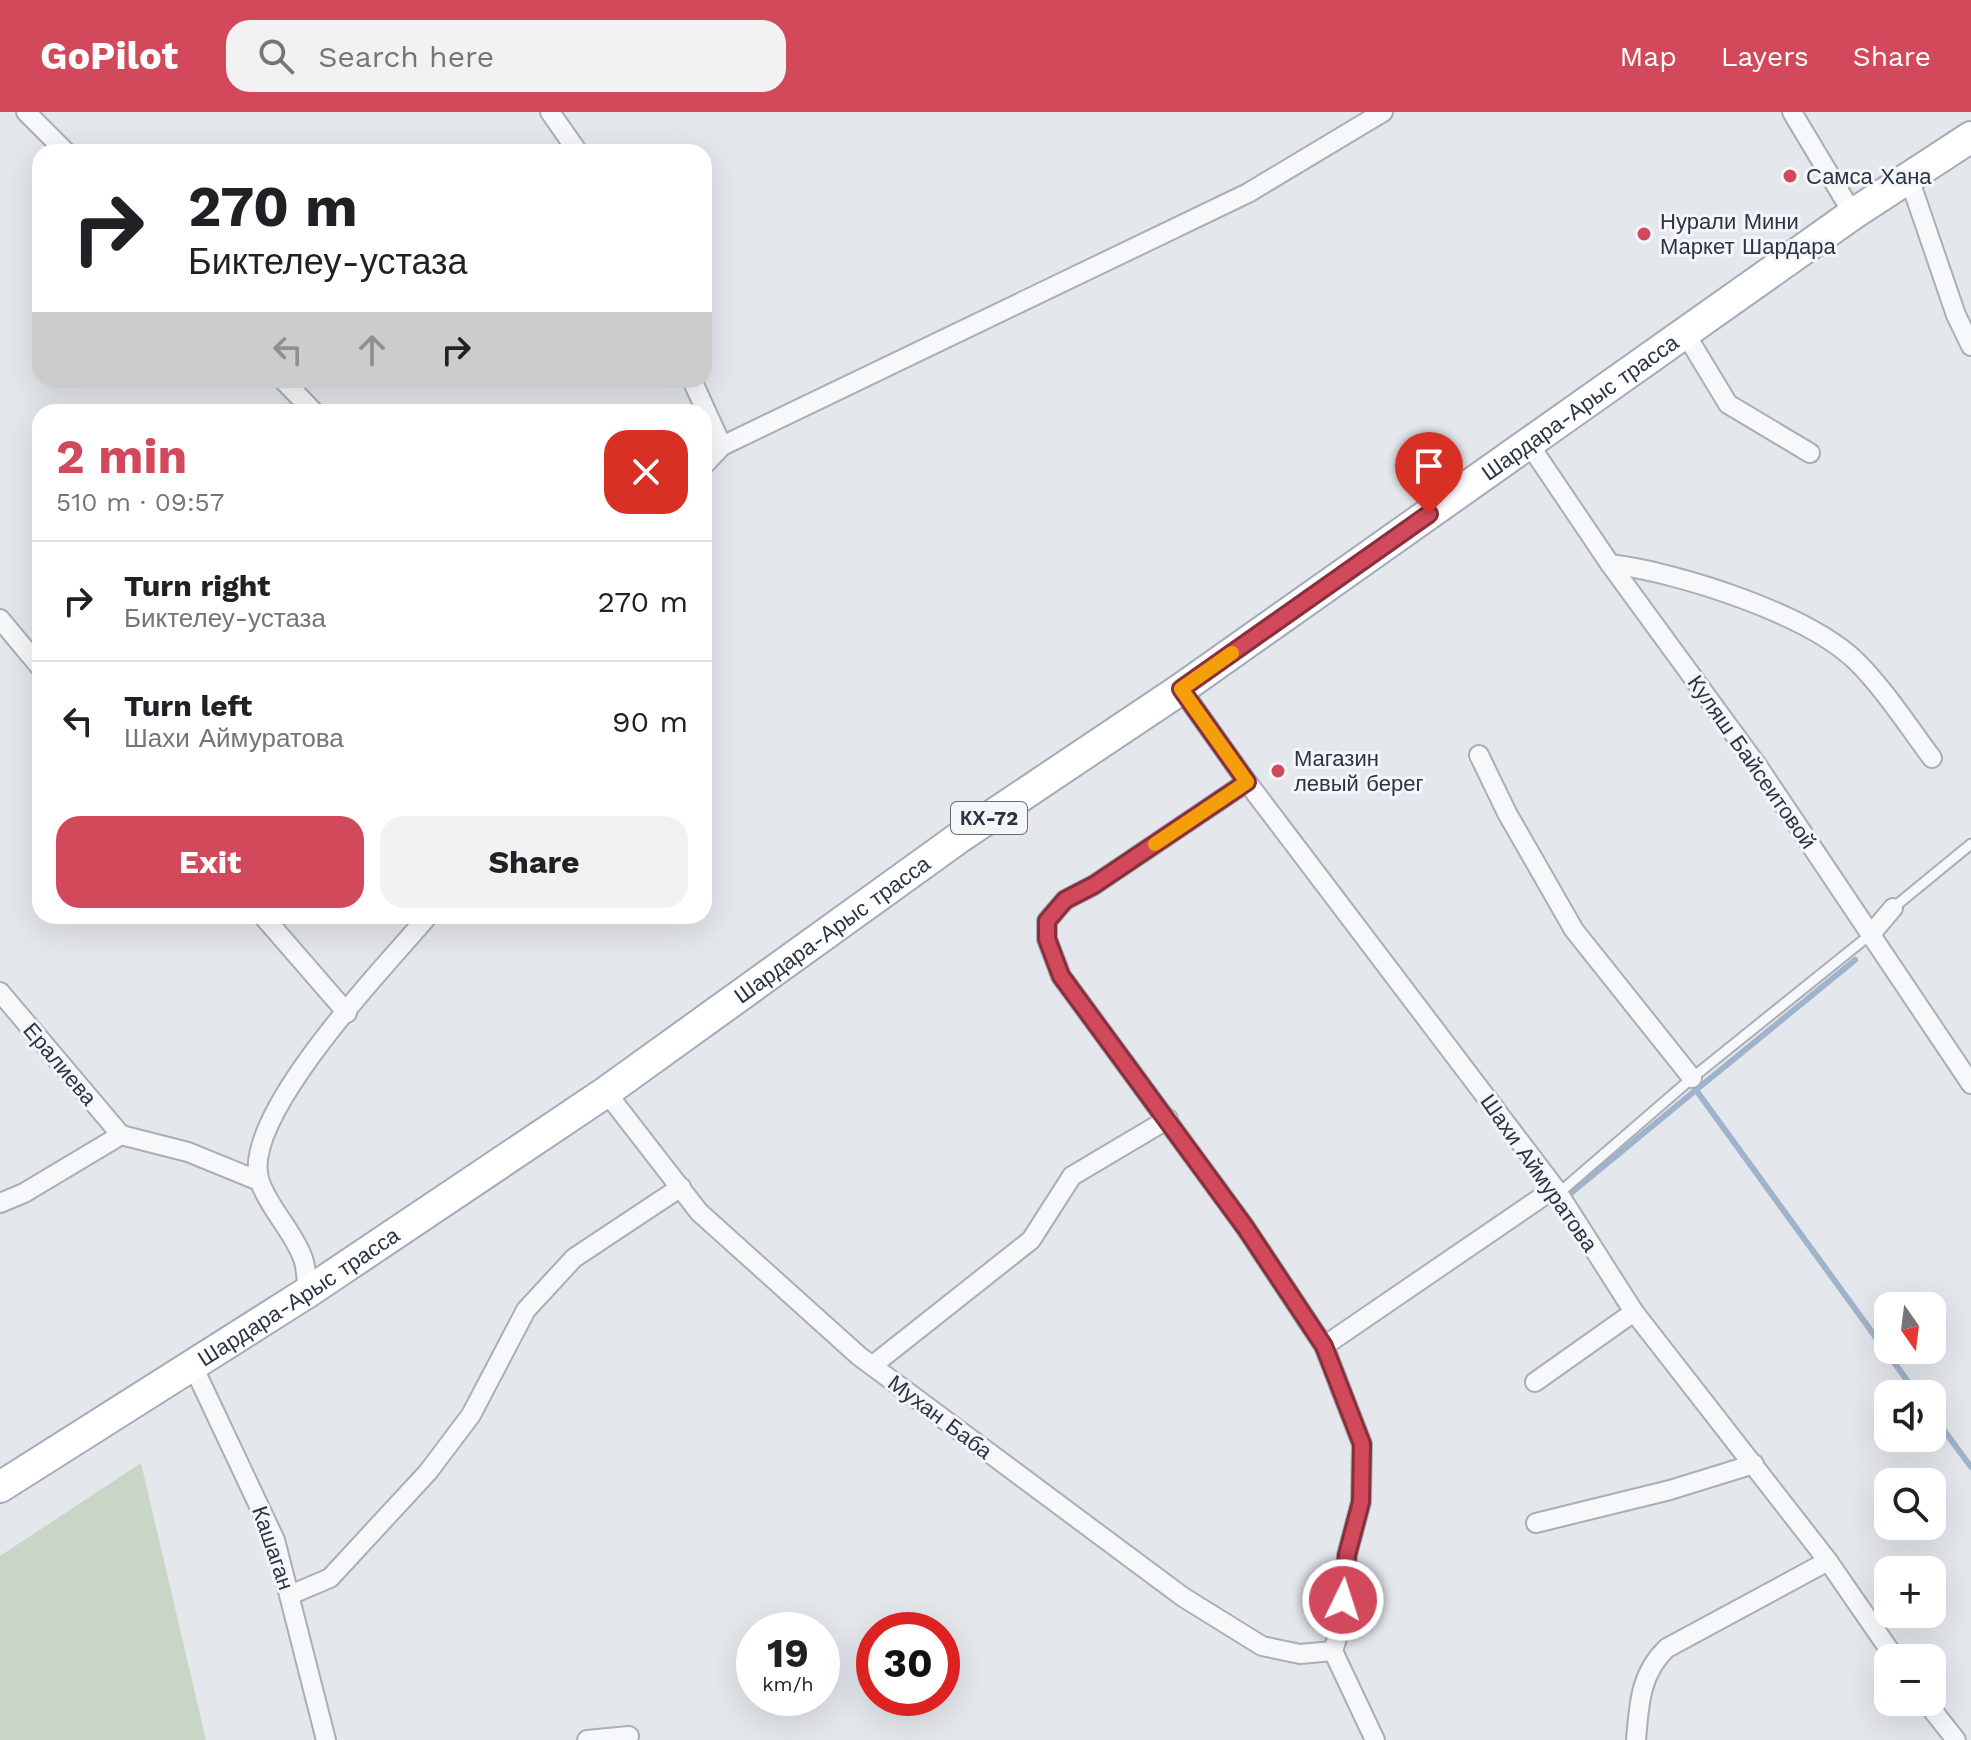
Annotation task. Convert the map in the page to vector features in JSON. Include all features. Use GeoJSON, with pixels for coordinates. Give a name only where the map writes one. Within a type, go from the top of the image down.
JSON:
{"type":"FeatureCollection","features":[{"type":"Feature","properties":{"kind":"main road","name":"Шардара-Арыс трасса"},"geometry":{"type":"LineString","coordinates":[[0,1487],[308,1292],[606,1092],[960,837],[1181,689],[1853,214],[1971,137]]}},
{"type":"Feature","properties":{"kind":"street"},"geometry":{"type":"LineString","coordinates":[[26,112],[58,144]]}},
{"type":"Feature","properties":{"kind":"street"},"geometry":{"type":"LineString","coordinates":[[550,112],[572,144]]}},
{"type":"Feature","properties":{"kind":"street"},"geometry":{"type":"LineString","coordinates":[[712,457],[722,446],[1248,193],[1383,112]]}},
{"type":"Feature","properties":{"kind":"street"},"geometry":{"type":"LineString","coordinates":[[1792,112],[1853,214]]}},
{"type":"Feature","properties":{"kind":"street"},"geometry":{"type":"LineString","coordinates":[[1909,178],[1956,315],[1971,346]]}},
{"type":"Feature","properties":{"kind":"street"},"geometry":{"type":"LineString","coordinates":[[1685,333],[1728,404],[1810,453]]}},
{"type":"Feature","properties":{"kind":"street"},"geometry":{"type":"LineString","coordinates":[[291,388],[306,404]]}},
{"type":"Feature","properties":{"kind":"street"},"geometry":{"type":"LineString","coordinates":[[712,424],[722,446]]}},
{"type":"Feature","properties":{"kind":"street","name":"Куляш Байсеитовой"},"geometry":{"type":"LineString","coordinates":[[1529,444],[1610,564],[1759,768],[1971,1084]]}},
{"type":"Feature","properties":{"kind":"street"},"geometry":{"type":"LineString","coordinates":[[1610,564],[1644,568],[1799,622],[1856,661],[1932,758]]}},
{"type":"Feature","properties":{"kind":"street"},"geometry":{"type":"LineString","coordinates":[[0,619],[32,657]]}},
{"type":"Feature","properties":{"kind":"street","name":"Шахи Аймуратова"},"geometry":{"type":"LineString","coordinates":[[1181,689],[1247,782],[1342,902],[1557,1191],[1634,1312],[1828,1561],[1885,1644]]}},
{"type":"Feature","properties":{"kind":"street"},"geometry":{"type":"LineString","coordinates":[[1479,755],[1507,813],[1574,930],[1692,1078]]}},
{"type":"Feature","properties":{"kind":"street"},"geometry":{"type":"LineString","coordinates":[[1247,782],[1094,885],[1065,900],[1047,921],[1047,939],[1061,976],[1168,1119],[1324,1346],[1362,1444],[1361,1502],[1347,1555],[1342,1622],[1333,1651],[1375,1740]]}},
{"type":"Feature","properties":{"kind":"street"},"geometry":{"type":"LineString","coordinates":[[1871,934],[1893,908]]}},
{"type":"Feature","properties":{"kind":"street"},"geometry":{"type":"LineString","coordinates":[[270,924],[347,1013]]}},
{"type":"Feature","properties":{"kind":"street"},"geometry":{"type":"LineString","coordinates":[[308,1292],[303,1258],[259,1181],[259,1155],[272,1112],[347,1013],[421,924]]}},
{"type":"Feature","properties":{"kind":"street","name":"Ералиева"},"geometry":{"type":"LineString","coordinates":[[0,992],[121,1135]]}},
{"type":"Feature","properties":{"kind":"street","name":"Мухан Баба"},"geometry":{"type":"LineString","coordinates":[[606,1092],[699,1212],[873,1365],[1183,1597],[1262,1646],[1300,1654],[1333,1651]]}},
{"type":"Feature","properties":{"kind":"street"},"geometry":{"type":"LineString","coordinates":[[873,1365],[1031,1240],[1072,1176],[1168,1119]]}},
{"type":"Feature","properties":{"kind":"street"},"geometry":{"type":"LineString","coordinates":[[0,1203],[24,1193],[121,1135],[188,1152],[259,1181]]}},
{"type":"Feature","properties":{"kind":"street"},"geometry":{"type":"LineString","coordinates":[[290,1595],[330,1578],[428,1472],[471,1415],[526,1310],[574,1258],[681,1187]]}},
{"type":"Feature","properties":{"kind":"street"},"geometry":{"type":"LineString","coordinates":[[1324,1346],[1557,1191]]}},
{"type":"Feature","properties":{"kind":"street"},"geometry":{"type":"LineString","coordinates":[[1535,1382],[1634,1312]]}},
{"type":"Feature","properties":{"kind":"street","name":"Кашаган"},"geometry":{"type":"LineString","coordinates":[[193,1366],[275,1540],[326,1740]]}},
{"type":"Feature","properties":{"kind":"street"},"geometry":{"type":"LineString","coordinates":[[1536,1523],[1670,1490],[1754,1464]]}},
{"type":"Feature","properties":{"kind":"street"},"geometry":{"type":"LineString","coordinates":[[1636,1740],[1645,1675],[1656,1658],[1667,1648],[1828,1561]]}},
{"type":"Feature","properties":{"kind":"street"},"geometry":{"type":"LineString","coordinates":[[1937,1716],[1956,1740]]}},
{"type":"Feature","properties":{"kind":"street"},"geometry":{"type":"LineString","coordinates":[[587,1740],[629,1736]]}},
{"type":"Feature","properties":{"kind":"lane"},"geometry":{"type":"LineString","coordinates":[[1893,908],[1971,844]]}},
{"type":"Feature","properties":{"kind":"lane"},"geometry":{"type":"LineString","coordinates":[[1557,1191],[1871,934]]}},
{"type":"Feature","properties":{"kind":"green space"},"geometry":{"type":"Polygon","coordinates":[[[141,1463],[206,1740],[0,1740],[0,1556],[141,1463]]]}},
{"type":"Feature","properties":{"kind":"waterway"},"geometry":{"type":"LineString","coordinates":[[1855,960],[1696,1090],[1907,1380]]}},
{"type":"Feature","properties":{"kind":"waterway"},"geometry":{"type":"LineString","coordinates":[[1565,1198],[1696,1090]]}},
{"type":"Feature","properties":{"kind":"waterway"},"geometry":{"type":"LineString","coordinates":[[1946,1433],[1971,1467]]}},
{"type":"Feature","properties":{"kind":"slow traffic"},"geometry":{"type":"LineString","coordinates":[[1155,844],[1247,782],[1181,689],[1232,653]]}},
{"type":"Feature","properties":{"kind":"place","name":"Самса Хана"},"geometry":{"type":"Point","coordinates":[1790,176]}},
{"type":"Feature","properties":{"kind":"place","name":"Нурали Мини Маркет Шардара"},"geometry":{"type":"Point","coordinates":[1644,234]}},
{"type":"Feature","properties":{"kind":"place","name":"Магазин левый берег"},"geometry":{"type":"Point","coordinates":[1278,771]}},
{"type":"Feature","properties":{"kind":"route"},"geometry":{"type":"LineString","coordinates":[[1343,1600],[1347,1555],[1361,1502],[1362,1444],[1324,1346],[1245,1227],[1061,976],[1047,939],[1047,921],[1065,900],[1094,885],[1247,782],[1181,689],[1429,514]]}}]}
